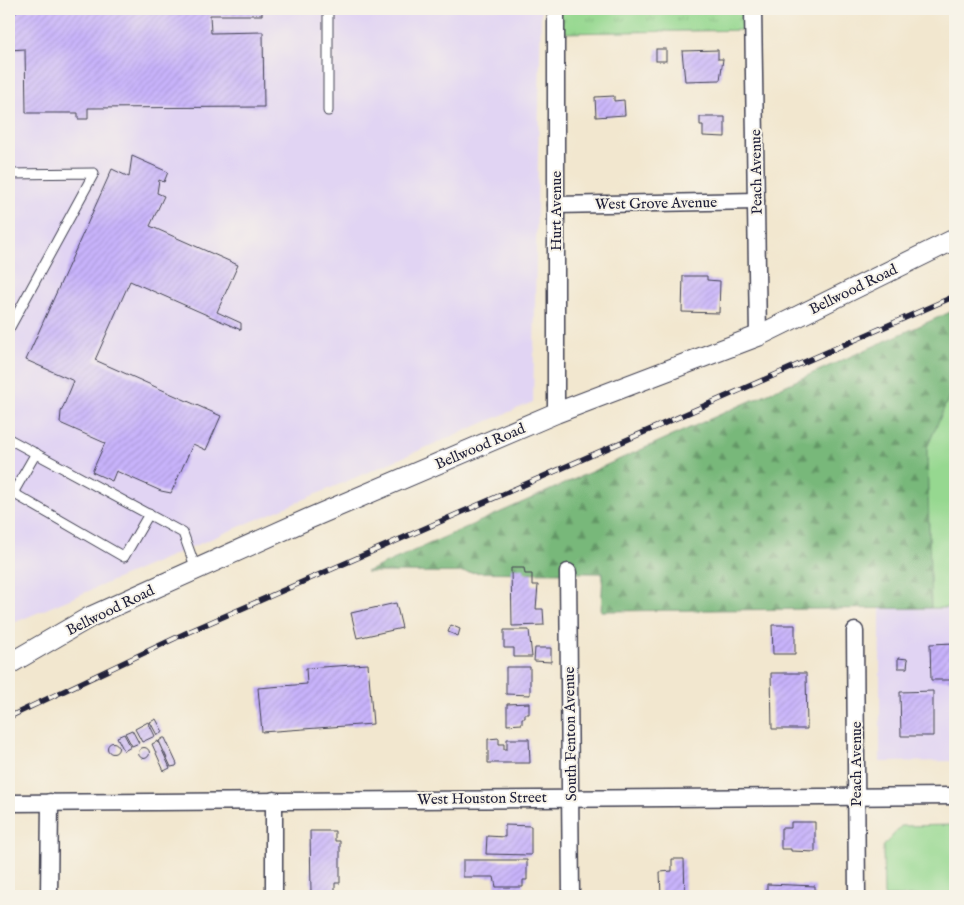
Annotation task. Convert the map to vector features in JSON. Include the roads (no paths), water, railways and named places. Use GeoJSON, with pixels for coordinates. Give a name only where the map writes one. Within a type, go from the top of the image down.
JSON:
{"type":"FeatureCollection","features":[{"type":"Feature","properties":{"kind":"street","name":"Hurt Avenue"},"geometry":{"type":"LineString","coordinates":[[556,9],[556,413]]}},
{"type":"Feature","properties":{"kind":"street","name":"Peach Avenue"},"geometry":{"type":"LineString","coordinates":[[753,9],[758,336]]}},
{"type":"Feature","properties":{"kind":"street","name":"West Grove Avenue"},"geometry":{"type":"LineString","coordinates":[[556,205],[756,201]]}},
{"type":"Feature","properties":{"kind":"street","name":"Bellwood Road"},"geometry":{"type":"LineString","coordinates":[[9,664],[90,617],[308,518],[556,413],[758,336],[955,238]]}},
{"type":"Feature","properties":{"kind":"street","name":"South Fenton Avenue"},"geometry":{"type":"LineString","coordinates":[[568,572],[571,896]]}},
{"type":"Feature","properties":{"kind":"street","name":"Peach Avenue"},"geometry":{"type":"LineString","coordinates":[[855,632],[857,896]]}},
{"type":"Feature","properties":{"kind":"street","name":"West Houston Street"},"geometry":{"type":"LineString","coordinates":[[9,803],[571,797],[955,796]]}},
{"type":"Feature","properties":{"kind":"street"},"geometry":{"type":"LineString","coordinates":[[274,800],[274,896]]}},
{"type":"Feature","properties":{"kind":"street"},"geometry":{"type":"LineString","coordinates":[[49,896],[50,802]]}},
{"type":"Feature","properties":{"kind":"lane"},"geometry":{"type":"LineString","coordinates":[[328,9],[328,111]]}},
{"type":"Feature","properties":{"kind":"lane"},"geometry":{"type":"LineString","coordinates":[[9,174],[94,173],[9,329]]}},
{"type":"Feature","properties":{"kind":"lane"},"geometry":{"type":"LineString","coordinates":[[9,439],[183,533],[196,569]]}},
{"type":"Feature","properties":{"kind":"lane"},"geometry":{"type":"LineString","coordinates":[[36,453],[13,493],[124,557],[148,514]]}},
{"type":"Feature","properties":{"kind":"railway"},"geometry":{"type":"LineString","coordinates":[[9,717],[186,633],[955,296]]}}]}
